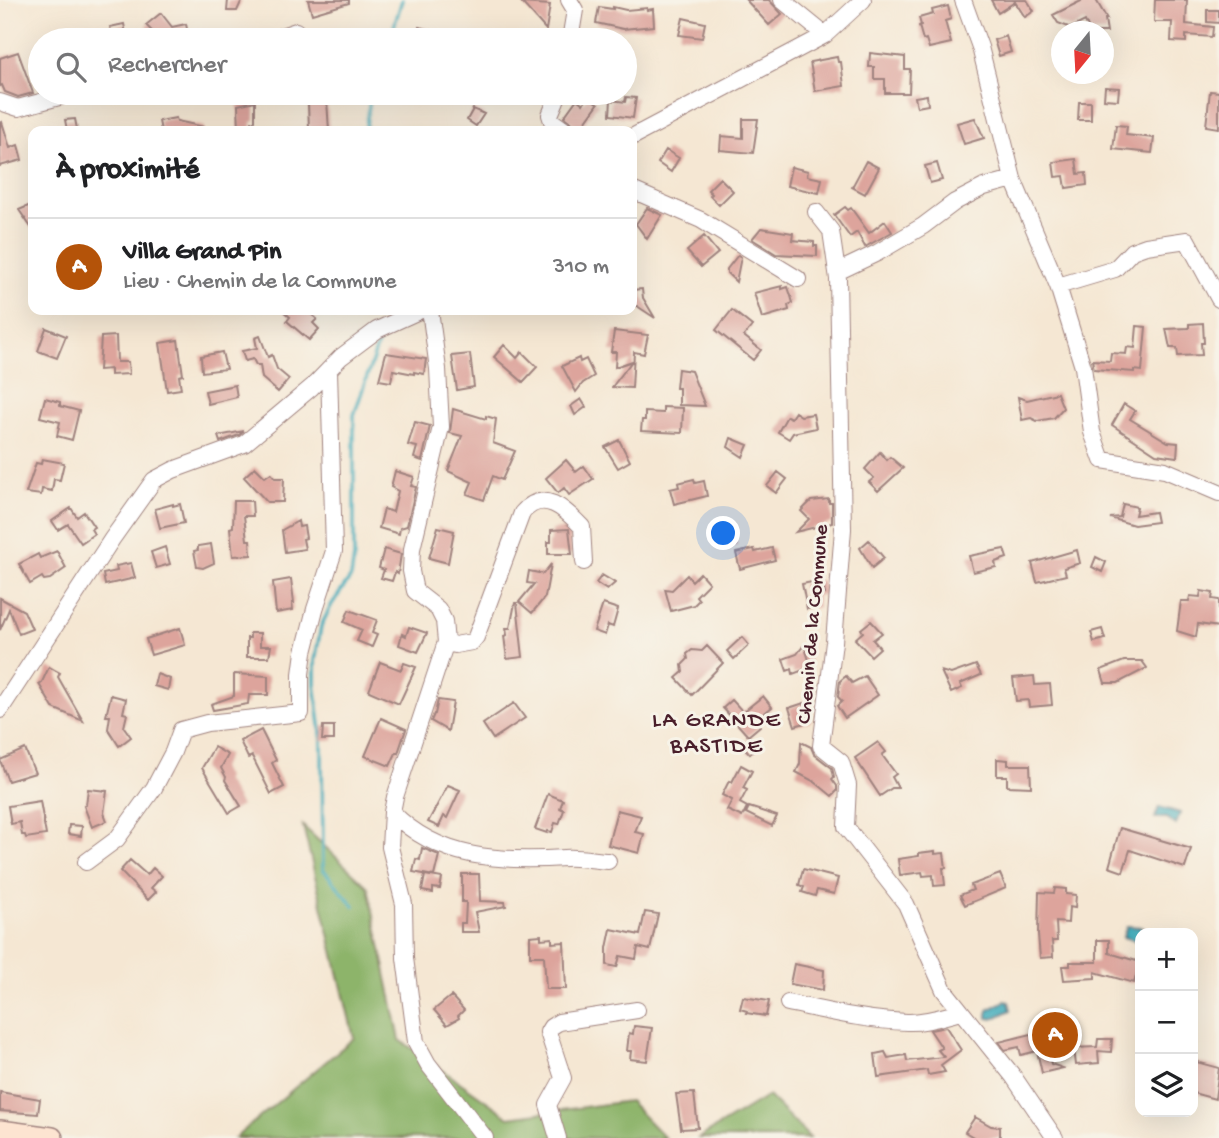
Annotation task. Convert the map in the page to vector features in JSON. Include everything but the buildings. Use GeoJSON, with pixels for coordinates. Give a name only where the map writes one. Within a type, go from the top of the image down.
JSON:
{"type":"FeatureCollection","features":[{"type":"Feature","properties":{"kind":"main road"},"geometry":{"type":"LineString","coordinates":[[0,1131],[52,1138]]}},
{"type":"Feature","properties":{"kind":"street"},"geometry":{"type":"LineString","coordinates":[[569,0],[575,10],[572,28]]}},
{"type":"Feature","properties":{"kind":"street"},"geometry":{"type":"LineString","coordinates":[[782,0],[825,35]]}},
{"type":"Feature","properties":{"kind":"street"},"geometry":{"type":"LineString","coordinates":[[637,134],[825,35],[863,0]]}},
{"type":"Feature","properties":{"kind":"street"},"geometry":{"type":"LineString","coordinates":[[963,0],[983,59],[1013,179],[1058,286],[1083,367],[1092,432],[1102,460],[1165,470],[1219,492]]}},
{"type":"Feature","properties":{"kind":"street"},"geometry":{"type":"LineString","coordinates":[[0,102],[18,108],[29,105]]}},
{"type":"Feature","properties":{"kind":"street"},"geometry":{"type":"LineString","coordinates":[[554,105],[550,115],[552,121],[559,126]]}},
{"type":"Feature","properties":{"kind":"street"},"geometry":{"type":"LineString","coordinates":[[837,272],[877,253],[923,226],[955,202],[984,187],[1013,179]]}},
{"type":"Feature","properties":{"kind":"street"},"geometry":{"type":"LineString","coordinates":[[637,192],[701,220],[798,279]]}},
{"type":"Feature","properties":{"kind":"street","name":"Chemin de la Commune"},"geometry":{"type":"LineString","coordinates":[[816,212],[831,232],[837,272],[843,529],[834,642],[821,746],[841,762],[848,785],[846,827],[906,904],[944,990],[1013,1076],[1055,1138]]}},
{"type":"Feature","properties":{"kind":"street"},"geometry":{"type":"LineString","coordinates":[[1058,286],[1115,269],[1132,251],[1146,246],[1187,240],[1219,299]]}},
{"type":"Feature","properties":{"kind":"street"},"geometry":{"type":"LineString","coordinates":[[0,710],[112,539],[155,480],[173,470],[244,444],[312,387],[341,357],[377,330],[410,315]]}},
{"type":"Feature","properties":{"kind":"street"},"geometry":{"type":"LineString","coordinates":[[431,315],[438,369],[441,427],[412,548],[411,571],[415,591],[438,609],[444,621],[446,642],[395,797],[390,847],[404,904],[405,958],[416,1042],[428,1064],[485,1138]]}},
{"type":"Feature","properties":{"kind":"street"},"geometry":{"type":"LineString","coordinates":[[86,862],[117,839],[154,788],[181,730],[207,723],[301,713],[304,652],[314,609],[334,551],[329,370]]}},
{"type":"Feature","properties":{"kind":"street"},"geometry":{"type":"LineString","coordinates":[[446,642],[456,645],[472,642],[476,637],[522,513],[530,503],[540,501],[554,504],[568,511],[583,527],[584,562]]}},
{"type":"Feature","properties":{"kind":"street"},"geometry":{"type":"LineString","coordinates":[[392,812],[408,828],[460,854],[505,859],[544,861],[566,858],[608,862]]}},
{"type":"Feature","properties":{"kind":"street"},"geometry":{"type":"LineString","coordinates":[[788,1003],[908,1022],[925,1021],[961,1012]]}},
{"type":"Feature","properties":{"kind":"street"},"geometry":{"type":"LineString","coordinates":[[558,1138],[548,1105],[563,1078],[548,1032],[551,1027],[559,1022],[637,1010]]}},
{"type":"Feature","properties":{"kind":"green space"},"geometry":{"type":"Polygon","coordinates":[[[303,826],[368,887],[400,1040],[509,1117],[629,1101],[665,1138],[235,1138],[354,1038],[303,826]]]}},
{"type":"Feature","properties":{"kind":"green space"},"geometry":{"type":"Polygon","coordinates":[[[768,1096],[810,1138],[699,1138],[768,1096]]]}},
{"type":"Feature","properties":{"kind":"water"},"geometry":{"type":"Polygon","coordinates":[[[1159,807],[1180,813],[1176,825],[1166,818],[1155,818],[1159,807]]]}},
{"type":"Feature","properties":{"kind":"water"},"geometry":{"type":"Polygon","coordinates":[[[1127,926],[1143,928],[1135,928],[1135,941],[1123,937],[1127,926]]]}},
{"type":"Feature","properties":{"kind":"water"},"geometry":{"type":"Polygon","coordinates":[[[1005,1001],[1009,1002],[1011,1010],[993,1019],[988,1018],[988,1010],[1005,1001]]]}},
{"type":"Feature","properties":{"kind":"waterway"},"geometry":{"type":"LineString","coordinates":[[394,28],[402,0]]}},
{"type":"Feature","properties":{"kind":"waterway"},"geometry":{"type":"LineString","coordinates":[[366,126],[369,105]]}},
{"type":"Feature","properties":{"kind":"waterway"},"geometry":{"type":"LineString","coordinates":[[354,906],[323,869],[322,741],[315,661],[321,626],[332,604],[351,577],[354,557],[354,415],[378,344]]}},
{"type":"Feature","properties":{"kind":"place","name":"Villa Grand Pin"},"geometry":{"type":"Point","coordinates":[1055,1035]}},
{"type":"Feature","properties":{"kind":"district","name":"LA GRANDE BASTIDE"},"geometry":{"type":"Point","coordinates":[717,731]}}]}
